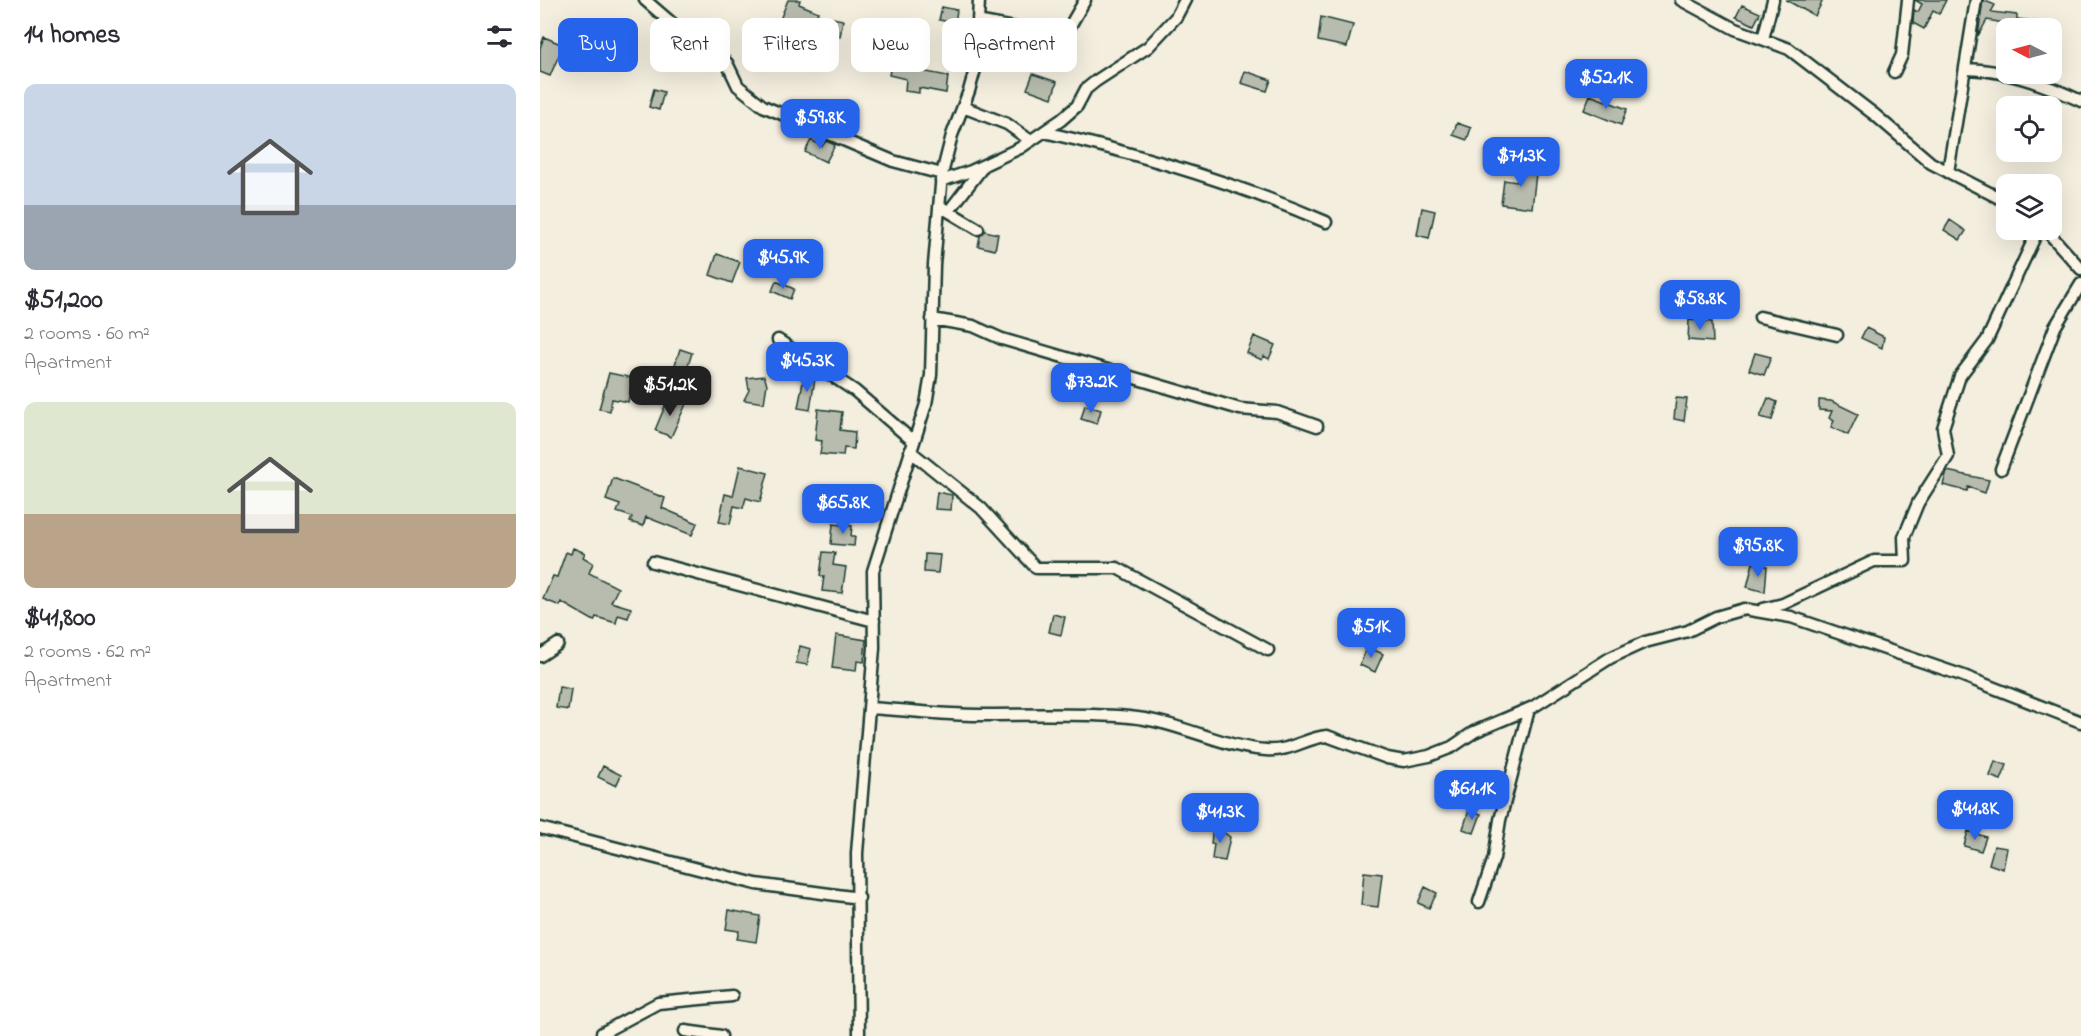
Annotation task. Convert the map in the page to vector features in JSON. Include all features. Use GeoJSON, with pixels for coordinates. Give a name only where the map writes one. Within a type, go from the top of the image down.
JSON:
{"type":"FeatureCollection","features":[{"type":"Feature","properties":{"kind":"street"},"geometry":{"type":"LineString","coordinates":[[645,0],[695,43],[727,63],[738,86],[763,106],[892,161],[942,178],[985,165],[1044,132],[1077,106],[1086,89],[1148,47],[1176,17],[1185,0]]}},
{"type":"Feature","properties":{"kind":"street"},"geometry":{"type":"LineString","coordinates":[[860,1036],[857,853],[870,708],[874,621],[873,571],[926,404],[931,375],[932,319],[944,208],[942,178],[952,135],[976,66],[979,0]]}},
{"type":"Feature","properties":{"kind":"street"},"geometry":{"type":"LineString","coordinates":[[1075,18],[1085,0]]}},
{"type":"Feature","properties":{"kind":"street"},"geometry":{"type":"LineString","coordinates":[[1682,0],[1694,3],[1735,29],[1803,58],[1931,163],[1996,196]]}},
{"type":"Feature","properties":{"kind":"street"},"geometry":{"type":"LineString","coordinates":[[1763,39],[1773,0]]}},
{"type":"Feature","properties":{"kind":"street"},"geometry":{"type":"LineString","coordinates":[[1894,72],[1902,55],[1908,0]]}},
{"type":"Feature","properties":{"kind":"street"},"geometry":{"type":"LineString","coordinates":[[1948,172],[1976,0]]}},
{"type":"Feature","properties":{"kind":"street"},"geometry":{"type":"LineString","coordinates":[[1966,69],[1982,69],[2033,81],[2081,101]]}},
{"type":"Feature","properties":{"kind":"street"},"geometry":{"type":"LineString","coordinates":[[963,107],[1007,124],[1031,141]]}},
{"type":"Feature","properties":{"kind":"street"},"geometry":{"type":"LineString","coordinates":[[1044,132],[1108,147],[1207,178],[1275,200],[1326,222]]}},
{"type":"Feature","properties":{"kind":"street"},"geometry":{"type":"LineString","coordinates":[[944,208],[985,165]]}},
{"type":"Feature","properties":{"kind":"street"},"geometry":{"type":"LineString","coordinates":[[944,208],[978,229]]}},
{"type":"Feature","properties":{"kind":"street"},"geometry":{"type":"LineString","coordinates":[[1758,610],[1784,604],[1874,561],[1905,561],[1904,537],[1918,503],[1948,456],[1943,428],[1960,376],[1987,340],[2033,240]]}},
{"type":"Feature","properties":{"kind":"street"},"geometry":{"type":"LineString","coordinates":[[2055,240],[2081,270]]}},
{"type":"Feature","properties":{"kind":"street"},"geometry":{"type":"LineString","coordinates":[[2001,469],[2055,327],[2081,285]]}},
{"type":"Feature","properties":{"kind":"street"},"geometry":{"type":"LineString","coordinates":[[1760,317],[1837,335]]}},
{"type":"Feature","properties":{"kind":"street"},"geometry":{"type":"LineString","coordinates":[[932,319],[972,326],[1002,339],[1240,409],[1277,412],[1317,426]]}},
{"type":"Feature","properties":{"kind":"street"},"geometry":{"type":"LineString","coordinates":[[778,340],[855,391],[981,508],[1036,568],[1117,568],[1268,650]]}},
{"type":"Feature","properties":{"kind":"street"},"geometry":{"type":"LineString","coordinates":[[653,562],[874,621]]}},
{"type":"Feature","properties":{"kind":"street"},"geometry":{"type":"LineString","coordinates":[[870,708],[976,715],[1095,715],[1149,719],[1187,728],[1233,744],[1267,750],[1289,749],[1327,736],[1369,753],[1404,761],[1429,756],[1452,747],[1474,732],[1529,709],[1610,658],[1645,642],[1688,631],[1738,610],[1758,610],[1791,617],[1940,668],[2081,722]]}},
{"type":"Feature","properties":{"kind":"street"},"geometry":{"type":"LineString","coordinates":[[540,656],[558,644]]}},
{"type":"Feature","properties":{"kind":"street"},"geometry":{"type":"LineString","coordinates":[[1479,902],[1494,858],[1500,820],[1529,709]]}},
{"type":"Feature","properties":{"kind":"street"},"geometry":{"type":"LineString","coordinates":[[540,828],[756,884],[859,898]]}},
{"type":"Feature","properties":{"kind":"street"},"geometry":{"type":"LineString","coordinates":[[602,1036],[602,1033],[658,1004],[732,996]]}},
{"type":"Feature","properties":{"kind":"street"},"geometry":{"type":"LineString","coordinates":[[685,1031],[721,1036]]}},
{"type":"Feature","properties":{"kind":"building"},"geometry":{"type":"Polygon","coordinates":[[[788,0],[800,0],[799,4],[818,12],[817,15],[833,18],[781,18],[788,0]]]}},
{"type":"Feature","properties":{"kind":"building"},"geometry":{"type":"Polygon","coordinates":[[[1786,0],[1823,0],[1815,16],[1786,0]]]}},
{"type":"Feature","properties":{"kind":"building"},"geometry":{"type":"Polygon","coordinates":[[[1915,0],[1946,0],[1939,14],[1933,11],[1924,29],[1913,23],[1914,10],[1918,12],[1922,4],[1915,0]]]}},
{"type":"Feature","properties":{"kind":"building"},"geometry":{"type":"Polygon","coordinates":[[[1983,0],[1995,5],[1991,12],[2017,15],[2017,18],[1996,18],[1996,22],[1987,20],[1978,36],[1983,0]]]}},
{"type":"Feature","properties":{"kind":"building"},"geometry":{"type":"Polygon","coordinates":[[[1742,5],[1760,13],[1754,25],[1736,17],[1742,5]]]}},
{"type":"Feature","properties":{"kind":"building"},"geometry":{"type":"Polygon","coordinates":[[[942,7],[957,10],[956,18],[939,20],[942,7]]]}},
{"type":"Feature","properties":{"kind":"building"},"geometry":{"type":"Polygon","coordinates":[[[1321,17],[1353,25],[1347,47],[1318,41],[1321,17]]]}},
{"type":"Feature","properties":{"kind":"building"},"geometry":{"type":"Polygon","coordinates":[[[839,19],[843,20],[839,37],[839,19]]]}},
{"type":"Feature","properties":{"kind":"building"},"geometry":{"type":"Polygon","coordinates":[[[544,37],[558,43],[558,57],[550,76],[540,72],[540,48],[544,37]]]}},
{"type":"Feature","properties":{"kind":"building"},"geometry":{"type":"Polygon","coordinates":[[[1245,71],[1271,80],[1267,91],[1241,83],[1245,71]]]}},
{"type":"Feature","properties":{"kind":"building"},"geometry":{"type":"Polygon","coordinates":[[[890,72],[926,72],[948,76],[946,93],[919,88],[919,93],[905,91],[906,79],[889,75],[890,72]]]}},
{"type":"Feature","properties":{"kind":"building"},"geometry":{"type":"Polygon","coordinates":[[[1033,74],[1057,82],[1052,98],[1027,89],[1033,74]]]}},
{"type":"Feature","properties":{"kind":"building"},"geometry":{"type":"Polygon","coordinates":[[[654,89],[664,92],[659,110],[649,107],[654,89]]]}},
{"type":"Feature","properties":{"kind":"building"},"geometry":{"type":"Polygon","coordinates":[[[1590,95],[1627,109],[1621,125],[1584,110],[1590,95]]]}},
{"type":"Feature","properties":{"kind":"building"},"geometry":{"type":"Polygon","coordinates":[[[1457,123],[1471,128],[1467,140],[1453,135],[1457,123]]]}},
{"type":"Feature","properties":{"kind":"building"},"geometry":{"type":"Polygon","coordinates":[[[811,140],[822,146],[826,141],[835,145],[826,162],[805,152],[811,140]]]}},
{"type":"Feature","properties":{"kind":"building"},"geometry":{"type":"Polygon","coordinates":[[[1521,162],[1537,165],[1532,208],[1501,204],[1504,180],[1517,182],[1521,162]]]}},
{"type":"Feature","properties":{"kind":"building"},"geometry":{"type":"Polygon","coordinates":[[[1422,208],[1435,211],[1429,238],[1417,235],[1422,208]]]}},
{"type":"Feature","properties":{"kind":"building"},"geometry":{"type":"Polygon","coordinates":[[[1950,220],[1966,231],[1960,240],[1944,230],[1950,220]]]}},
{"type":"Feature","properties":{"kind":"building"},"geometry":{"type":"Polygon","coordinates":[[[985,231],[998,234],[995,250],[978,246],[980,236],[985,231]]]}},
{"type":"Feature","properties":{"kind":"building"},"geometry":{"type":"Polygon","coordinates":[[[717,254],[740,262],[732,283],[710,275],[717,254]]]}},
{"type":"Feature","properties":{"kind":"building"},"geometry":{"type":"Polygon","coordinates":[[[776,281],[794,289],[790,299],[772,291],[776,281]]]}},
{"type":"Feature","properties":{"kind":"building"},"geometry":{"type":"Polygon","coordinates":[[[1689,320],[1712,322],[1713,342],[1688,340],[1689,320]]]}},
{"type":"Feature","properties":{"kind":"building"},"geometry":{"type":"Polygon","coordinates":[[[1866,328],[1884,337],[1882,348],[1861,338],[1866,328]]]}},
{"type":"Feature","properties":{"kind":"building"},"geometry":{"type":"Polygon","coordinates":[[[1254,336],[1275,345],[1269,359],[1264,356],[1262,360],[1247,353],[1254,336]]]}},
{"type":"Feature","properties":{"kind":"building"},"geometry":{"type":"Polygon","coordinates":[[[680,349],[692,353],[684,378],[672,374],[680,349]]]}},
{"type":"Feature","properties":{"kind":"building"},"geometry":{"type":"Polygon","coordinates":[[[1755,353],[1771,357],[1764,375],[1749,370],[1755,353]]]}},
{"type":"Feature","properties":{"kind":"building"},"geometry":{"type":"Polygon","coordinates":[[[609,373],[633,378],[628,402],[612,399],[610,411],[599,409],[609,373]]]}},
{"type":"Feature","properties":{"kind":"building"},"geometry":{"type":"Polygon","coordinates":[[[764,376],[767,384],[764,403],[744,400],[749,390],[747,378],[764,376]]]}},
{"type":"Feature","properties":{"kind":"building"},"geometry":{"type":"Polygon","coordinates":[[[804,376],[815,378],[810,410],[798,408],[804,376]]]}},
{"type":"Feature","properties":{"kind":"building"},"geometry":{"type":"Polygon","coordinates":[[[1676,398],[1687,399],[1684,421],[1674,419],[1676,398]]]}},
{"type":"Feature","properties":{"kind":"building"},"geometry":{"type":"Polygon","coordinates":[[[1768,398],[1777,402],[1772,420],[1760,417],[1768,398]]]}},
{"type":"Feature","properties":{"kind":"building"},"geometry":{"type":"Polygon","coordinates":[[[668,399],[686,404],[671,437],[655,430],[668,399]]]}},
{"type":"Feature","properties":{"kind":"building"},"geometry":{"type":"Polygon","coordinates":[[[1819,400],[1831,401],[1858,414],[1848,435],[1831,427],[1834,421],[1829,418],[1832,411],[1819,410],[1819,400]]]}},
{"type":"Feature","properties":{"kind":"building"},"geometry":{"type":"Polygon","coordinates":[[[1085,405],[1101,410],[1097,424],[1081,419],[1085,405]]]}},
{"type":"Feature","properties":{"kind":"building"},"geometry":{"type":"Polygon","coordinates":[[[818,409],[842,412],[840,430],[855,432],[854,449],[844,448],[843,456],[820,454],[822,441],[815,440],[818,409]]]}},
{"type":"Feature","properties":{"kind":"building"},"geometry":{"type":"Polygon","coordinates":[[[740,466],[768,473],[760,502],[746,498],[743,508],[734,506],[730,524],[719,522],[725,494],[733,496],[740,466]]]}},
{"type":"Feature","properties":{"kind":"building"},"geometry":{"type":"Polygon","coordinates":[[[1947,471],[1989,480],[1985,493],[1968,487],[1967,491],[1943,485],[1947,471]]]}},
{"type":"Feature","properties":{"kind":"building"},"geometry":{"type":"Polygon","coordinates":[[[613,478],[665,498],[662,508],[697,523],[692,535],[646,517],[643,526],[630,522],[632,517],[617,512],[620,505],[606,500],[613,478]]]}},
{"type":"Feature","properties":{"kind":"building"},"geometry":{"type":"Polygon","coordinates":[[[937,492],[952,495],[951,510],[935,509],[937,492]]]}},
{"type":"Feature","properties":{"kind":"building"},"geometry":{"type":"Polygon","coordinates":[[[833,524],[852,526],[851,536],[855,536],[854,546],[831,544],[833,524]]]}},
{"type":"Feature","properties":{"kind":"building"},"geometry":{"type":"Polygon","coordinates":[[[573,548],[585,553],[583,557],[593,563],[589,573],[618,588],[611,602],[631,608],[628,618],[618,615],[616,623],[596,617],[594,621],[561,602],[560,606],[543,599],[553,576],[557,577],[566,552],[571,554],[573,548]]]}},
{"type":"Feature","properties":{"kind":"building"},"geometry":{"type":"Polygon","coordinates":[[[823,552],[835,553],[833,565],[846,567],[842,593],[822,591],[824,576],[820,576],[823,552]]]}},
{"type":"Feature","properties":{"kind":"building"},"geometry":{"type":"Polygon","coordinates":[[[925,554],[940,555],[938,573],[924,572],[925,554]]]}},
{"type":"Feature","properties":{"kind":"building"},"geometry":{"type":"Polygon","coordinates":[[[1753,563],[1767,566],[1765,592],[1747,587],[1753,563]]]}},
{"type":"Feature","properties":{"kind":"building"},"geometry":{"type":"Polygon","coordinates":[[[1053,614],[1065,617],[1061,635],[1049,632],[1053,614]]]}},
{"type":"Feature","properties":{"kind":"building"},"geometry":{"type":"Polygon","coordinates":[[[836,635],[866,640],[864,662],[857,661],[856,671],[832,668],[836,635]]]}},
{"type":"Feature","properties":{"kind":"building"},"geometry":{"type":"Polygon","coordinates":[[[800,646],[811,649],[807,665],[796,663],[800,646]]]}},
{"type":"Feature","properties":{"kind":"building"},"geometry":{"type":"Polygon","coordinates":[[[1367,647],[1383,654],[1375,672],[1360,665],[1367,647]]]}},
{"type":"Feature","properties":{"kind":"building"},"geometry":{"type":"Polygon","coordinates":[[[559,687],[571,689],[568,710],[556,708],[559,687]]]}},
{"type":"Feature","properties":{"kind":"building"},"geometry":{"type":"Polygon","coordinates":[[[1995,761],[2007,765],[2001,780],[1990,776],[1995,761]]]}},
{"type":"Feature","properties":{"kind":"building"},"geometry":{"type":"Polygon","coordinates":[[[603,766],[621,775],[616,786],[598,777],[603,766]]]}},
{"type":"Feature","properties":{"kind":"building"},"geometry":{"type":"Polygon","coordinates":[[[1469,810],[1481,814],[1474,833],[1463,829],[1469,810]]]}},
{"type":"Feature","properties":{"kind":"building"},"geometry":{"type":"Polygon","coordinates":[[[1213,825],[1230,837],[1225,861],[1212,859],[1213,825]]]}},
{"type":"Feature","properties":{"kind":"building"},"geometry":{"type":"Polygon","coordinates":[[[1968,831],[1986,837],[1981,851],[1964,846],[1968,831]]]}},
{"type":"Feature","properties":{"kind":"building"},"geometry":{"type":"Polygon","coordinates":[[[1994,846],[2007,848],[2003,869],[1989,864],[1994,846]]]}},
{"type":"Feature","properties":{"kind":"building"},"geometry":{"type":"Polygon","coordinates":[[[1364,872],[1382,874],[1378,907],[1361,905],[1364,872]]]}},
{"type":"Feature","properties":{"kind":"building"},"geometry":{"type":"Polygon","coordinates":[[[1425,887],[1437,893],[1429,908],[1418,903],[1425,887]]]}},
{"type":"Feature","properties":{"kind":"building"},"geometry":{"type":"Polygon","coordinates":[[[729,910],[760,916],[756,942],[737,939],[739,931],[726,929],[729,910]]]}}]}
